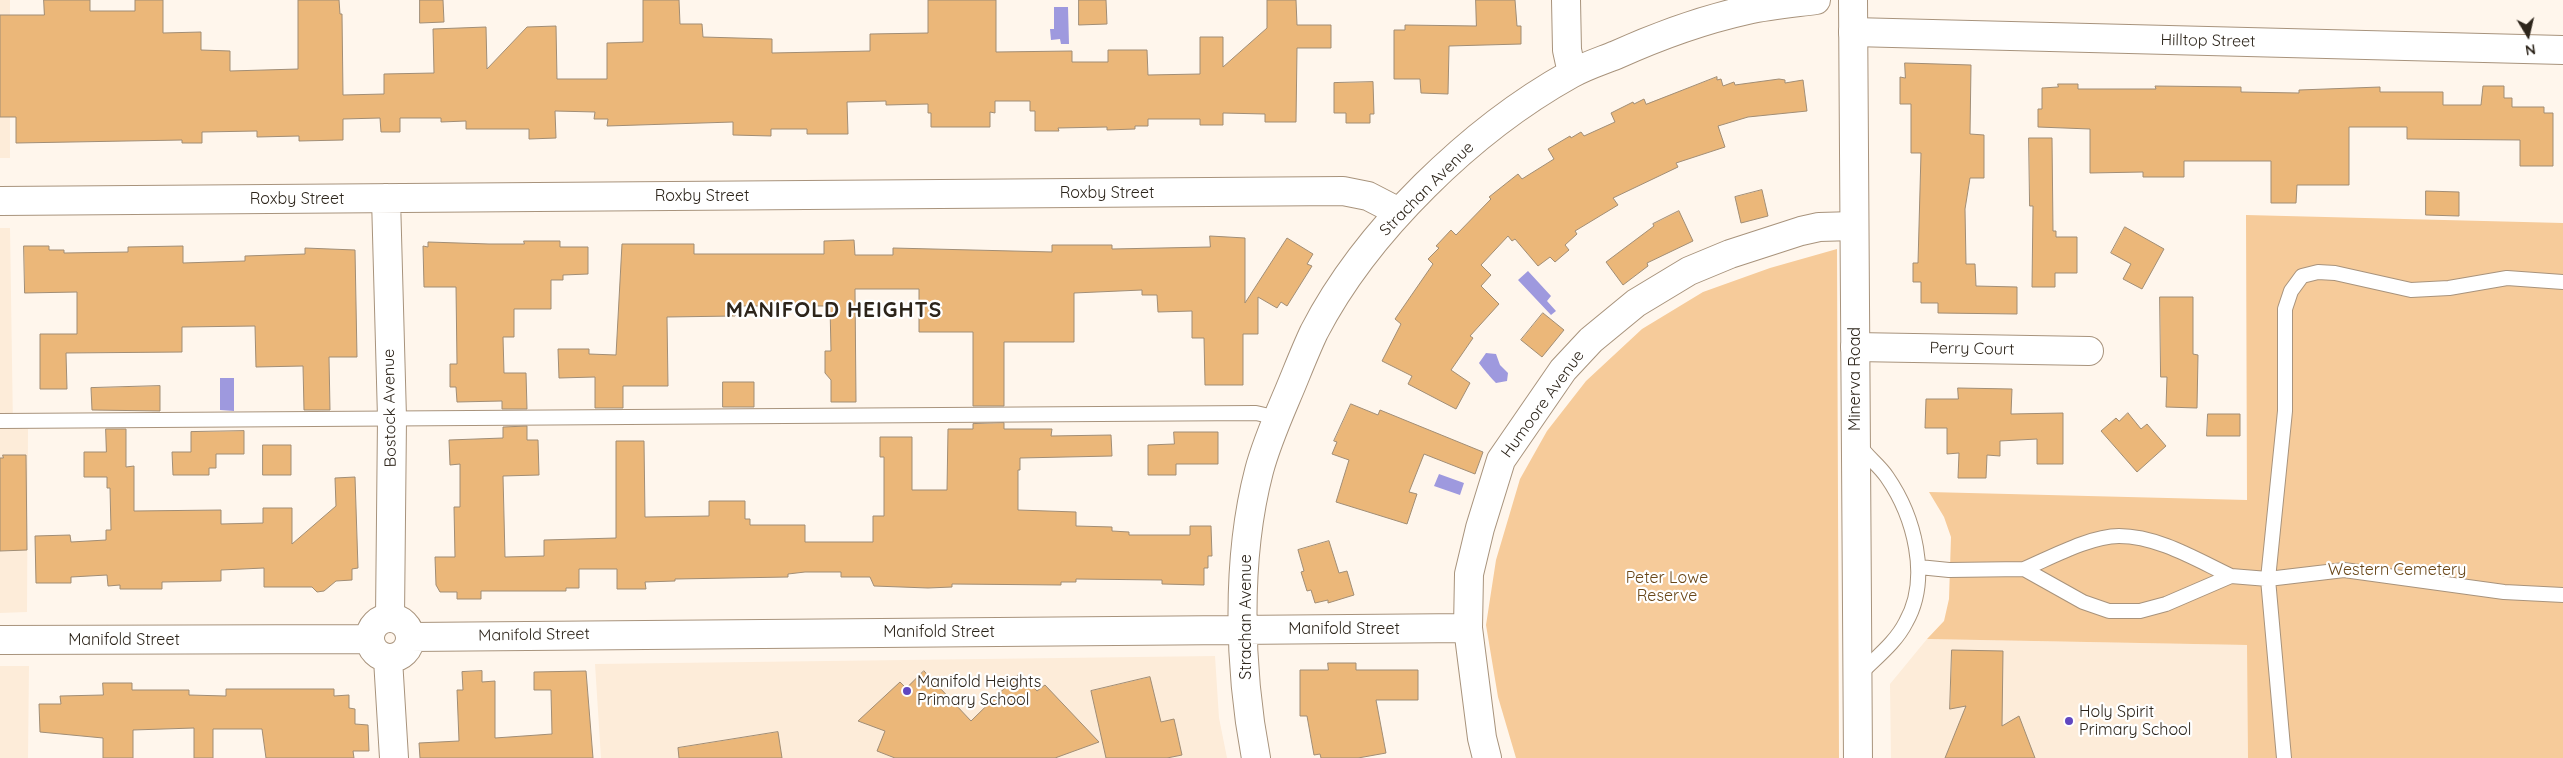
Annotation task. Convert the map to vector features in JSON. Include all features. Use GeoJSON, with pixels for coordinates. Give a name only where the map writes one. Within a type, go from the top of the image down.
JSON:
{"type":"FeatureCollection","features":[{"type":"Feature","properties":{"kind":"street"},"geometry":{"type":"LineString","coordinates":[[1566,0],[1566,50],[1572,73]]}},
{"type":"Feature","properties":{"kind":"street","name":"Strachan Avenue"},"geometry":{"type":"LineString","coordinates":[[1256,758],[1247,696],[1243,630],[1243,563],[1259,472],[1278,418],[1315,331],[1355,266],[1400,212],[1444,167],[1496,123],[1572,73],[1657,37],[1691,26],[1747,10],[1816,0]]}},
{"type":"Feature","properties":{"kind":"street","name":"Minerva Road"},"geometry":{"type":"LineString","coordinates":[[1853,0],[1858,758]]}},
{"type":"Feature","properties":{"kind":"street","name":"Hilltop Street"},"geometry":{"type":"LineString","coordinates":[[1853,32],[2563,50]]}},
{"type":"Feature","properties":{"kind":"street","name":"Roxby Street"},"geometry":{"type":"LineString","coordinates":[[0,201],[1343,191],[1368,196],[1400,212]]}},
{"type":"Feature","properties":{"kind":"street","name":"Bostock Avenue"},"geometry":{"type":"LineString","coordinates":[[386,198],[392,418],[390,618]]}},
{"type":"Feature","properties":{"kind":"street","name":"Humoore Avenue"},"geometry":{"type":"LineString","coordinates":[[1488,758],[1482,738],[1468,628],[1469,574],[1480,528],[1501,460],[1563,370],[1591,340],[1636,303],[1689,271],[1730,254],[1801,231],[1819,227],[1854,226]]}},
{"type":"Feature","properties":{"kind":"street","name":"Perry Court"},"geometry":{"type":"LineString","coordinates":[[1855,347],[2090,351]]}},
{"type":"Feature","properties":{"kind":"street"},"geometry":{"type":"LineString","coordinates":[[390,618],[396,618],[406,625],[410,637],[406,650],[396,658],[388,659],[377,655],[370,645],[369,639],[373,626],[390,618]]}},
{"type":"Feature","properties":{"kind":"street","name":"Manifold Street"},"geometry":{"type":"LineString","coordinates":[[410,637],[1468,628]]}},
{"type":"Feature","properties":{"kind":"street","name":"Manifold Street"},"geometry":{"type":"LineString","coordinates":[[0,640],[369,639]]}},
{"type":"Feature","properties":{"kind":"street"},"geometry":{"type":"LineString","coordinates":[[388,659],[394,758]]}},
{"type":"Feature","properties":{"kind":"lane"},"geometry":{"type":"LineString","coordinates":[[2284,758],[2268,579],[2285,410],[2285,309],[2291,291],[2302,276],[2318,272],[2335,273],[2410,290],[2449,288],[2507,278],[2563,282]]}},
{"type":"Feature","properties":{"kind":"lane"},"geometry":{"type":"LineString","coordinates":[[0,421],[1246,413],[1278,418]]}},
{"type":"Feature","properties":{"kind":"lane"},"geometry":{"type":"LineString","coordinates":[[1856,441],[1866,456],[1887,476],[1899,498],[1913,536],[1919,567],[1916,595],[1907,622],[1888,647],[1857,676]]}},
{"type":"Feature","properties":{"kind":"lane"},"geometry":{"type":"LineString","coordinates":[[1919,567],[2024,569],[2096,541],[2118,536],[2165,546],[2231,576],[2268,579],[2344,570],[2494,591],[2563,595]]}},
{"type":"Feature","properties":{"kind":"lane"},"geometry":{"type":"LineString","coordinates":[[2024,569],[2083,602],[2109,611],[2140,610],[2166,604],[2231,576]]}},
{"type":"Feature","properties":{"kind":"shaded area"},"geometry":{"type":"Polygon","coordinates":[[[0,0],[10,0],[10,158],[0,158],[0,0]]]}},
{"type":"Feature","properties":{"kind":"shaded area"},"geometry":{"type":"Polygon","coordinates":[[[1054,7],[1068,7],[1069,44],[1061,44],[1060,39],[1051,40],[1050,29],[1054,29],[1054,7]]]}},
{"type":"Feature","properties":{"kind":"shaded area"},"geometry":{"type":"Polygon","coordinates":[[[0,228],[10,228],[13,428],[28,429],[27,612],[0,613],[0,228]]]}},
{"type":"Feature","properties":{"kind":"shaded area"},"geometry":{"type":"Polygon","coordinates":[[[1528,271],[1551,296],[1547,301],[1556,311],[1551,315],[1518,280],[1528,271]]]}},
{"type":"Feature","properties":{"kind":"shaded area"},"geometry":{"type":"Polygon","coordinates":[[[1486,353],[1496,354],[1500,365],[1508,373],[1507,381],[1496,383],[1479,363],[1486,353]]]}},
{"type":"Feature","properties":{"kind":"shaded area"},"geometry":{"type":"Polygon","coordinates":[[[220,378],[234,378],[234,411],[220,410],[220,378]]]}},
{"type":"Feature","properties":{"kind":"shaded area"},"geometry":{"type":"Polygon","coordinates":[[[1439,474],[1464,483],[1460,495],[1434,486],[1439,474]]]}},
{"type":"Feature","properties":{"kind":"shaded area","name":"Holy Spirit Primary School"},"geometry":{"type":"Polygon","coordinates":[[[1927,639],[2248,645],[2248,758],[1891,758],[1890,684],[1927,639]]]}},
{"type":"Feature","properties":{"kind":"shaded area","name":"Manifold Heights Primary School"},"geometry":{"type":"Polygon","coordinates":[[[1215,656],[1219,718],[1227,758],[601,758],[595,664],[1215,656]]]}},
{"type":"Feature","properties":{"kind":"shaded area"},"geometry":{"type":"Polygon","coordinates":[[[0,666],[29,666],[28,758],[0,758],[0,666]]]}},
{"type":"Feature","properties":{"kind":"green space","name":"Western Cemetery"},"geometry":{"type":"Polygon","coordinates":[[[2246,215],[2563,223],[2563,758],[2248,758],[2247,645],[1927,639],[1944,621],[1949,599],[1951,537],[1944,517],[1929,492],[2247,500],[2246,215]]]}},
{"type":"Feature","properties":{"kind":"green space","name":"Peter Lowe Reserve"},"geometry":{"type":"Polygon","coordinates":[[[1837,249],[1839,758],[1516,758],[1498,697],[1486,625],[1496,560],[1520,479],[1547,431],[1586,381],[1642,329],[1703,292],[1770,268],[1837,249]]]}},
{"type":"Feature","properties":{"kind":"building"},"geometry":{"type":"Polygon","coordinates":[[[44,0],[90,0],[90,11],[135,11],[135,0],[163,0],[163,33],[201,32],[201,50],[230,51],[230,71],[298,69],[298,0],[339,0],[340,14],[342,14],[343,95],[384,94],[384,74],[434,73],[433,29],[486,27],[487,69],[527,27],[556,26],[557,79],[607,79],[607,43],[643,42],[643,0],[679,0],[680,24],[702,24],[703,37],[772,39],[772,53],[870,51],[870,34],[928,33],[928,0],[996,0],[996,52],[1072,51],[1072,62],[1108,62],[1108,50],[1147,50],[1148,75],[1200,74],[1200,37],[1223,37],[1223,67],[1267,28],[1267,0],[1296,0],[1297,25],[1331,25],[1331,48],[1297,48],[1296,122],[1265,122],[1265,114],[1223,113],[1223,125],[1200,125],[1200,119],[1148,119],[1148,126],[1135,126],[1135,129],[1107,130],[1107,127],[1058,128],[1059,131],[1035,131],[1035,111],[1030,111],[1030,101],[995,101],[995,113],[990,112],[990,127],[931,127],[931,113],[928,113],[928,104],[886,105],[886,101],[847,102],[848,134],[807,134],[807,129],[771,129],[771,136],[733,135],[733,122],[607,126],[608,119],[594,119],[595,112],[555,111],[556,138],[529,139],[529,129],[466,129],[466,121],[441,122],[441,118],[400,118],[400,132],[381,132],[380,118],[343,119],[343,140],[299,141],[299,136],[257,137],[257,131],[202,132],[202,143],[182,143],[182,140],[16,143],[16,117],[0,117],[0,15],[44,15],[44,0]]]}},
{"type":"Feature","properties":{"kind":"building"},"geometry":{"type":"Polygon","coordinates":[[[420,0],[443,0],[444,22],[420,23],[420,0]]]}},
{"type":"Feature","properties":{"kind":"building"},"geometry":{"type":"Polygon","coordinates":[[[1079,0],[1106,0],[1107,24],[1079,25],[1079,0]]]}},
{"type":"Feature","properties":{"kind":"building"},"geometry":{"type":"Polygon","coordinates":[[[1476,0],[1515,0],[1517,26],[1521,26],[1521,44],[1449,46],[1448,94],[1421,93],[1420,79],[1394,79],[1394,30],[1405,30],[1405,25],[1476,26],[1476,0]]]}},
{"type":"Feature","properties":{"kind":"building"},"geometry":{"type":"Polygon","coordinates":[[[1905,63],[1971,65],[1970,134],[1984,135],[1984,178],[1970,178],[1965,209],[1966,264],[1975,264],[1976,286],[2017,287],[2017,314],[1938,313],[1938,303],[1921,303],[1921,282],[1913,282],[1913,263],[1918,263],[1921,153],[1911,153],[1911,104],[1900,104],[1900,77],[1905,78],[1905,63]]]}},
{"type":"Feature","properties":{"kind":"building"},"geometry":{"type":"Polygon","coordinates":[[[1717,77],[1717,80],[1721,79],[1723,86],[1734,82],[1735,85],[1779,79],[1785,80],[1785,83],[1803,80],[1807,111],[1748,117],[1718,126],[1725,147],[1676,163],[1678,167],[1613,198],[1618,205],[1575,231],[1577,234],[1565,245],[1569,250],[1555,262],[1550,257],[1538,266],[1515,239],[1512,241],[1508,236],[1481,265],[1491,275],[1481,286],[1499,304],[1470,336],[1473,338],[1451,370],[1470,383],[1456,409],[1408,384],[1412,376],[1382,361],[1401,324],[1395,319],[1433,264],[1428,259],[1439,248],[1436,246],[1451,230],[1456,235],[1491,199],[1489,197],[1518,174],[1522,179],[1554,159],[1548,149],[1570,136],[1571,138],[1581,132],[1584,136],[1615,122],[1611,113],[1633,102],[1634,104],[1644,99],[1646,104],[1717,77]]]}},
{"type":"Feature","properties":{"kind":"building"},"geometry":{"type":"Polygon","coordinates":[[[1373,82],[1374,114],[1370,114],[1370,123],[1346,123],[1346,113],[1334,113],[1334,83],[1373,82]]]}},
{"type":"Feature","properties":{"kind":"building"},"geometry":{"type":"Polygon","coordinates":[[[2058,84],[2078,84],[2078,89],[2156,89],[2155,86],[2241,87],[2241,92],[2299,93],[2299,90],[2380,87],[2380,92],[2443,92],[2443,105],[2481,105],[2483,86],[2504,86],[2504,98],[2512,98],[2512,107],[2544,107],[2544,113],[2553,113],[2553,166],[2520,166],[2520,140],[2407,139],[2407,127],[2349,127],[2349,185],[2297,185],[2296,203],[2271,203],[2271,161],[2184,161],[2184,177],[2143,177],[2143,172],[2090,173],[2090,129],[2038,127],[2038,109],[2042,109],[2042,88],[2058,87],[2058,84]]]}},
{"type":"Feature","properties":{"kind":"building"},"geometry":{"type":"Polygon","coordinates":[[[2029,138],[2052,138],[2053,231],[2056,231],[2056,237],[2077,237],[2077,273],[2055,273],[2055,287],[2032,287],[2033,206],[2030,206],[2029,138]]]}},
{"type":"Feature","properties":{"kind":"building"},"geometry":{"type":"Polygon","coordinates":[[[1762,190],[1768,216],[1741,223],[1735,197],[1762,190]]]}},
{"type":"Feature","properties":{"kind":"building"},"geometry":{"type":"Polygon","coordinates":[[[2426,191],[2459,192],[2459,216],[2426,215],[2426,191]]]}},
{"type":"Feature","properties":{"kind":"building"},"geometry":{"type":"Polygon","coordinates":[[[1679,211],[1693,241],[1647,263],[1648,266],[1623,285],[1606,262],[1654,226],[1653,224],[1679,211]]]}},
{"type":"Feature","properties":{"kind":"building"},"geometry":{"type":"Polygon","coordinates":[[[2125,227],[2164,249],[2142,289],[2123,279],[2131,264],[2111,253],[2125,227]]]}},
{"type":"Feature","properties":{"kind":"building"},"geometry":{"type":"Polygon","coordinates":[[[1210,236],[1245,238],[1245,303],[1287,238],[1313,254],[1307,264],[1312,266],[1287,306],[1281,302],[1277,308],[1258,297],[1258,334],[1243,334],[1243,385],[1205,385],[1204,338],[1192,338],[1192,311],[1158,312],[1157,295],[1142,295],[1142,290],[1074,293],[1074,342],[1004,342],[1004,406],[973,406],[973,332],[919,332],[919,289],[855,289],[856,402],[831,402],[831,380],[825,373],[825,351],[831,351],[830,306],[734,306],[735,316],[667,317],[668,386],[623,386],[623,408],[595,408],[595,377],[559,378],[558,349],[589,349],[589,354],[616,355],[622,244],[694,244],[694,254],[824,254],[824,241],[854,240],[855,255],[893,255],[893,248],[1052,252],[1052,245],[1112,245],[1112,249],[1210,247],[1210,236]]]}},
{"type":"Feature","properties":{"kind":"building"},"geometry":{"type":"Polygon","coordinates":[[[524,241],[560,241],[560,247],[588,247],[588,274],[563,275],[563,280],[551,280],[551,309],[514,309],[514,337],[503,337],[504,373],[526,373],[527,409],[502,409],[502,401],[457,402],[456,387],[450,387],[450,364],[457,364],[456,287],[424,287],[423,246],[428,247],[428,242],[524,244],[524,241]]]}},
{"type":"Feature","properties":{"kind":"building"},"geometry":{"type":"Polygon","coordinates":[[[24,246],[49,246],[49,250],[64,250],[64,253],[128,252],[128,247],[183,246],[183,263],[245,261],[245,256],[305,254],[305,248],[355,250],[357,357],[329,357],[330,410],[304,410],[303,366],[256,367],[255,326],[182,327],[182,352],[66,353],[67,389],[40,389],[40,334],[77,334],[77,292],[25,293],[24,246]]]}},
{"type":"Feature","properties":{"kind":"building"},"geometry":{"type":"Polygon","coordinates":[[[2160,297],[2193,297],[2193,354],[2198,355],[2197,408],[2166,407],[2167,377],[2161,377],[2160,297]]]}},
{"type":"Feature","properties":{"kind":"building"},"geometry":{"type":"Polygon","coordinates":[[[1543,313],[1564,330],[1542,357],[1521,340],[1543,313]]]}},
{"type":"Feature","properties":{"kind":"building"},"geometry":{"type":"Polygon","coordinates":[[[723,382],[754,382],[754,407],[723,407],[723,382]]]}},
{"type":"Feature","properties":{"kind":"building"},"geometry":{"type":"Polygon","coordinates":[[[160,386],[160,411],[92,410],[91,388],[160,386]]]}},
{"type":"Feature","properties":{"kind":"building"},"geometry":{"type":"Polygon","coordinates":[[[1958,388],[2012,389],[2011,414],[2063,413],[2063,464],[2037,464],[2037,439],[2000,441],[2000,456],[1987,455],[1986,478],[1958,478],[1959,453],[1947,454],[1947,428],[1925,428],[1926,399],[1958,399],[1958,388]]]}},
{"type":"Feature","properties":{"kind":"building"},"geometry":{"type":"Polygon","coordinates":[[[1351,404],[1378,415],[1380,410],[1483,452],[1475,474],[1424,454],[1409,492],[1417,494],[1407,524],[1336,502],[1349,460],[1332,454],[1337,442],[1334,441],[1351,404]]]}},
{"type":"Feature","properties":{"kind":"building"},"geometry":{"type":"Polygon","coordinates":[[[2128,413],[2141,429],[2147,424],[2166,446],[2137,472],[2101,431],[2116,418],[2119,421],[2128,413]]]}},
{"type":"Feature","properties":{"kind":"building"},"geometry":{"type":"Polygon","coordinates":[[[2208,414],[2240,414],[2240,436],[2207,436],[2208,414]]]}},
{"type":"Feature","properties":{"kind":"building"},"geometry":{"type":"Polygon","coordinates":[[[1004,423],[1004,429],[1052,429],[1051,436],[1111,435],[1112,456],[1020,458],[1020,470],[1018,470],[1018,510],[1076,512],[1076,526],[1112,527],[1112,531],[1129,532],[1129,535],[1190,535],[1190,526],[1211,526],[1212,556],[1208,556],[1208,568],[1204,568],[1204,585],[1162,584],[1162,580],[1076,579],[1076,582],[1061,582],[1061,585],[952,584],[952,587],[928,588],[874,586],[870,577],[841,577],[841,572],[805,572],[788,574],[788,577],[675,579],[675,581],[645,582],[646,589],[617,589],[617,569],[579,569],[579,588],[566,588],[566,591],[481,591],[481,599],[457,599],[457,592],[440,592],[436,585],[435,557],[455,557],[454,507],[460,507],[460,464],[450,465],[449,440],[503,438],[503,427],[527,426],[527,440],[538,440],[539,475],[503,476],[505,557],[544,556],[544,540],[616,538],[616,441],[644,441],[645,517],[709,516],[709,501],[745,501],[745,519],[750,519],[750,525],[805,525],[805,542],[873,542],[873,516],[884,516],[884,457],[880,457],[880,437],[912,437],[912,490],[947,490],[948,429],[973,429],[973,424],[1004,423]]]}},
{"type":"Feature","properties":{"kind":"building"},"geometry":{"type":"Polygon","coordinates":[[[106,429],[126,429],[126,467],[134,466],[134,511],[221,510],[221,524],[263,523],[263,508],[292,508],[292,544],[336,506],[335,478],[355,477],[358,568],[352,569],[352,580],[336,581],[324,591],[317,592],[312,587],[264,587],[264,568],[221,570],[221,581],[162,582],[162,589],[120,589],[120,585],[108,586],[107,575],[71,577],[71,583],[36,583],[35,536],[70,535],[71,542],[106,540],[106,530],[111,530],[110,488],[107,488],[107,477],[84,477],[84,452],[106,452],[106,429]]]}},
{"type":"Feature","properties":{"kind":"building"},"geometry":{"type":"Polygon","coordinates":[[[244,431],[244,454],[216,454],[216,468],[209,468],[209,475],[173,475],[172,452],[191,452],[191,432],[244,431]]]}},
{"type":"Feature","properties":{"kind":"building"},"geometry":{"type":"Polygon","coordinates":[[[1174,432],[1218,432],[1218,464],[1176,464],[1176,475],[1148,475],[1148,445],[1174,444],[1174,432]]]}},
{"type":"Feature","properties":{"kind":"building"},"geometry":{"type":"Polygon","coordinates":[[[263,445],[291,445],[291,475],[263,475],[263,445]]]}},
{"type":"Feature","properties":{"kind":"building"},"geometry":{"type":"Polygon","coordinates":[[[3,455],[26,455],[27,550],[0,551],[0,458],[3,458],[3,455]]]}},
{"type":"Feature","properties":{"kind":"building"},"geometry":{"type":"Polygon","coordinates":[[[1329,541],[1339,573],[1347,571],[1354,595],[1328,603],[1328,600],[1315,603],[1311,590],[1307,591],[1301,572],[1304,571],[1298,550],[1329,541]]]}},
{"type":"Feature","properties":{"kind":"building"},"geometry":{"type":"Polygon","coordinates":[[[1952,650],[2003,651],[2002,726],[2019,716],[2035,758],[1945,758],[1966,706],[1950,709],[1952,650]]]}},
{"type":"Feature","properties":{"kind":"building"},"geometry":{"type":"Polygon","coordinates":[[[1328,663],[1356,663],[1356,670],[1418,670],[1418,700],[1376,700],[1386,753],[1358,758],[1321,758],[1320,754],[1314,755],[1307,716],[1300,716],[1300,670],[1328,670],[1328,663]]]}},
{"type":"Feature","properties":{"kind":"building"},"geometry":{"type":"Polygon","coordinates":[[[482,671],[482,682],[495,681],[495,738],[552,734],[551,690],[534,690],[534,672],[586,671],[593,758],[420,758],[419,743],[459,741],[457,690],[463,690],[462,672],[482,671]]]}},
{"type":"Feature","properties":{"kind":"building"},"geometry":{"type":"Polygon","coordinates":[[[924,671],[971,721],[1020,673],[1037,691],[1045,685],[1099,742],[1055,758],[895,758],[877,751],[885,731],[858,721],[900,682],[906,688],[924,671]]]}},
{"type":"Feature","properties":{"kind":"building"},"geometry":{"type":"Polygon","coordinates":[[[1150,677],[1161,722],[1174,719],[1182,755],[1167,758],[1106,758],[1091,691],[1150,677]]]}},
{"type":"Feature","properties":{"kind":"building"},"geometry":{"type":"Polygon","coordinates":[[[103,683],[132,683],[132,690],[189,690],[189,695],[226,696],[226,689],[334,689],[334,696],[349,695],[349,708],[355,709],[355,724],[368,725],[369,751],[353,751],[354,758],[266,758],[262,729],[213,729],[213,758],[194,758],[194,728],[133,730],[133,758],[103,758],[103,738],[40,732],[39,704],[61,704],[60,696],[103,695],[103,683]]]}},
{"type":"Feature","properties":{"kind":"building"},"geometry":{"type":"Polygon","coordinates":[[[778,732],[782,758],[679,758],[678,748],[778,732]]]}},
{"type":"Feature","properties":{"kind":"place","name":"Manifold Heights Primary School"},"geometry":{"type":"Point","coordinates":[907,691]}},
{"type":"Feature","properties":{"kind":"place","name":"Holy Spirit Primary School"},"geometry":{"type":"Point","coordinates":[2069,721]}},
{"type":"Feature","properties":{"kind":"district","name":"MANIFOLD HEIGHTS"},"geometry":{"type":"Point","coordinates":[834,311]}}]}
